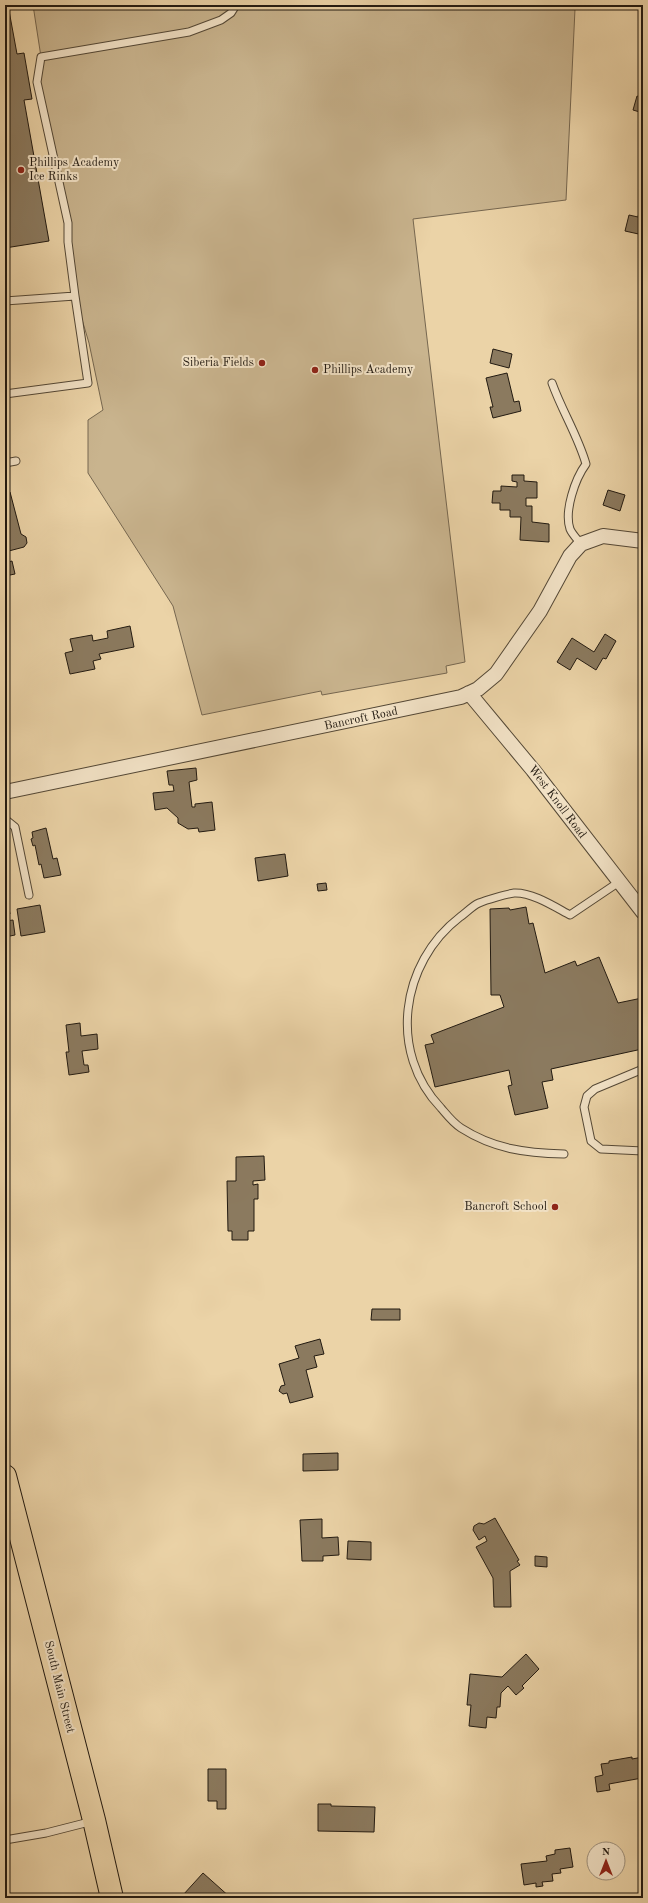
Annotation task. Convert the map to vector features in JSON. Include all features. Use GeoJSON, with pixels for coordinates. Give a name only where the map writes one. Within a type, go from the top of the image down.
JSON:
{"type":"FeatureCollection","features":[{"type":"Feature","properties":{"kind":"main road","name":"South Main Street"},"geometry":{"type":"LineString","coordinates":[[5,1476],[94,1820],[112,1898]]}},
{"type":"Feature","properties":{"kind":"street"},"geometry":{"type":"LineString","coordinates":[[581,544],[603,536],[643,541]]}},
{"type":"Feature","properties":{"kind":"street","name":"Bancroft Road"},"geometry":{"type":"LineString","coordinates":[[5,792],[400,711],[461,697],[478,689],[496,674],[540,611],[570,556],[581,544]]}},
{"type":"Feature","properties":{"kind":"street","name":"West Knoll Road"},"geometry":{"type":"LineString","coordinates":[[469,693],[533,770],[643,912]]}},
{"type":"Feature","properties":{"kind":"lane"},"geometry":{"type":"LineString","coordinates":[[5,394],[88,382],[68,242],[68,223],[37,82],[41,57],[189,32],[220,20],[231,13],[236,5]]}},
{"type":"Feature","properties":{"kind":"lane"},"geometry":{"type":"LineString","coordinates":[[5,301],[75,296]]}},
{"type":"Feature","properties":{"kind":"lane"},"geometry":{"type":"LineString","coordinates":[[552,383],[559,404],[583,452],[586,464],[578,476],[570,502],[570,530],[581,544]]}},
{"type":"Feature","properties":{"kind":"lane"},"geometry":{"type":"LineString","coordinates":[[5,463],[16,461]]}},
{"type":"Feature","properties":{"kind":"lane"},"geometry":{"type":"LineString","coordinates":[[5,819],[15,827],[29,895]]}},
{"type":"Feature","properties":{"kind":"lane"},"geometry":{"type":"LineString","coordinates":[[564,1154],[536,1154],[508,1150],[486,1141],[459,1127],[431,1098],[414,1067],[410,1049],[407,1032],[411,990],[423,958],[449,926],[479,903],[514,893],[543,900],[570,915],[620,882]]}},
{"type":"Feature","properties":{"kind":"lane"},"geometry":{"type":"LineString","coordinates":[[643,1069],[595,1089],[587,1096],[584,1108],[591,1141],[601,1149],[643,1151]]}},
{"type":"Feature","properties":{"kind":"lane"},"geometry":{"type":"LineString","coordinates":[[5,1840],[46,1833],[94,1820]]}},
{"type":"Feature","properties":{"kind":"shaded area","name":"Siberia Fields"},"geometry":{"type":"Polygon","coordinates":[[[33,5],[573,5],[575,9],[566,200],[413,219],[465,662],[446,666],[447,673],[322,695],[321,691],[202,715],[173,606],[88,473],[88,420],[103,410],[89,343],[75,296],[68,242],[38,81],[41,57],[33,5]]]}},
{"type":"Feature","properties":{"kind":"building","name":"Phillips Academy Ice Rinks"},"geometry":{"type":"Polygon","coordinates":[[[5,5],[8,5],[17,54],[24,53],[32,99],[24,100],[49,241],[5,248],[5,5]]]}},
{"type":"Feature","properties":{"kind":"building"},"geometry":{"type":"Polygon","coordinates":[[[637,96],[643,98],[643,113],[633,110],[637,96]]]}},
{"type":"Feature","properties":{"kind":"building"},"geometry":{"type":"Polygon","coordinates":[[[639,212],[643,213],[643,235],[625,231],[629,215],[638,217],[639,212]]]}},
{"type":"Feature","properties":{"kind":"building"},"geometry":{"type":"Polygon","coordinates":[[[493,349],[512,354],[509,368],[490,363],[493,349]]]}},
{"type":"Feature","properties":{"kind":"building"},"geometry":{"type":"Polygon","coordinates":[[[507,373],[514,402],[519,401],[521,411],[493,418],[490,407],[493,407],[486,378],[507,373]]]}},
{"type":"Feature","properties":{"kind":"building"},"geometry":{"type":"Polygon","coordinates":[[[512,475],[524,475],[524,481],[537,482],[537,498],[526,498],[526,506],[532,506],[532,522],[549,524],[549,542],[520,540],[521,517],[510,517],[510,510],[500,510],[500,503],[492,503],[493,491],[501,491],[501,486],[517,487],[517,482],[512,481],[512,475]]]}},
{"type":"Feature","properties":{"kind":"building"},"geometry":{"type":"Polygon","coordinates":[[[608,490],[625,495],[620,511],[603,505],[608,490]]]}},
{"type":"Feature","properties":{"kind":"building"},"geometry":{"type":"Polygon","coordinates":[[[10,492],[21,534],[26,537],[27,543],[24,547],[5,552],[5,493],[10,492]]]}},
{"type":"Feature","properties":{"kind":"building"},"geometry":{"type":"Polygon","coordinates":[[[12,561],[15,574],[5,576],[5,563],[12,561]]]}},
{"type":"Feature","properties":{"kind":"building"},"geometry":{"type":"Polygon","coordinates":[[[130,626],[134,647],[99,654],[101,659],[93,661],[95,669],[70,674],[65,653],[73,651],[70,639],[92,635],[93,641],[108,638],[107,631],[130,626]]]}},
{"type":"Feature","properties":{"kind":"building"},"geometry":{"type":"Polygon","coordinates":[[[605,634],[616,641],[606,659],[603,658],[596,670],[577,658],[570,670],[557,662],[572,638],[594,652],[605,634]]]}},
{"type":"Feature","properties":{"kind":"building"},"geometry":{"type":"Polygon","coordinates":[[[196,768],[197,780],[189,782],[192,807],[195,807],[195,804],[212,802],[215,830],[199,832],[198,828],[188,829],[178,823],[178,818],[167,808],[155,810],[153,793],[174,791],[173,785],[169,785],[167,771],[196,768]]]}},
{"type":"Feature","properties":{"kind":"building"},"geometry":{"type":"Polygon","coordinates":[[[46,828],[53,859],[57,858],[61,875],[44,878],[41,864],[39,865],[35,845],[33,846],[31,839],[33,838],[32,832],[46,828]]]}},
{"type":"Feature","properties":{"kind":"building"},"geometry":{"type":"Polygon","coordinates":[[[285,854],[288,876],[258,881],[255,858],[285,854]]]}},
{"type":"Feature","properties":{"kind":"building"},"geometry":{"type":"Polygon","coordinates":[[[326,883],[327,890],[318,891],[317,884],[326,883]]]}},
{"type":"Feature","properties":{"kind":"building"},"geometry":{"type":"Polygon","coordinates":[[[5,886],[10,914],[5,915],[5,886]]]}},
{"type":"Feature","properties":{"kind":"building"},"geometry":{"type":"Polygon","coordinates":[[[40,905],[45,932],[21,936],[17,909],[40,905]]]}},
{"type":"Feature","properties":{"kind":"building"},"geometry":{"type":"Polygon","coordinates":[[[526,907],[529,924],[533,923],[545,973],[575,961],[577,966],[599,957],[618,1003],[642,998],[643,1044],[641,1044],[642,1049],[551,1069],[553,1080],[542,1082],[548,1108],[515,1115],[508,1086],[512,1085],[509,1070],[435,1087],[425,1045],[434,1043],[431,1035],[504,1007],[500,995],[491,995],[490,909],[509,908],[510,910],[526,907]]]}},
{"type":"Feature","properties":{"kind":"building"},"geometry":{"type":"Polygon","coordinates":[[[5,918],[6,921],[13,920],[15,935],[5,937],[5,918]]]}},
{"type":"Feature","properties":{"kind":"building"},"geometry":{"type":"Polygon","coordinates":[[[80,1023],[81,1036],[97,1034],[98,1049],[82,1051],[84,1065],[88,1065],[89,1072],[69,1075],[66,1052],[69,1052],[66,1025],[80,1023]]]}},
{"type":"Feature","properties":{"kind":"building"},"geometry":{"type":"Polygon","coordinates":[[[264,1156],[265,1180],[253,1181],[253,1185],[258,1184],[258,1199],[254,1199],[254,1231],[248,1231],[248,1240],[232,1240],[232,1231],[228,1231],[227,1181],[236,1181],[236,1157],[264,1156]]]}},
{"type":"Feature","properties":{"kind":"building"},"geometry":{"type":"Polygon","coordinates":[[[372,1309],[400,1309],[400,1320],[371,1320],[372,1309]]]}},
{"type":"Feature","properties":{"kind":"building"},"geometry":{"type":"Polygon","coordinates":[[[320,1339],[324,1354],[314,1356],[317,1367],[306,1370],[313,1397],[290,1403],[287,1393],[283,1394],[279,1391],[281,1386],[285,1385],[279,1364],[299,1358],[295,1346],[320,1339]]]}},
{"type":"Feature","properties":{"kind":"building"},"geometry":{"type":"Polygon","coordinates":[[[338,1453],[338,1470],[303,1471],[303,1454],[338,1453]]]}},
{"type":"Feature","properties":{"kind":"building"},"geometry":{"type":"Polygon","coordinates":[[[495,1518],[519,1560],[517,1561],[520,1565],[510,1571],[511,1607],[494,1607],[493,1578],[476,1547],[487,1541],[485,1536],[479,1540],[473,1530],[474,1526],[479,1523],[484,1524],[495,1518]]]}},
{"type":"Feature","properties":{"kind":"building"},"geometry":{"type":"Polygon","coordinates":[[[322,1519],[322,1538],[338,1537],[339,1555],[323,1556],[323,1561],[302,1561],[300,1520],[322,1519]]]}},
{"type":"Feature","properties":{"kind":"building"},"geometry":{"type":"Polygon","coordinates":[[[348,1541],[371,1542],[371,1560],[347,1559],[348,1541]]]}},
{"type":"Feature","properties":{"kind":"building"},"geometry":{"type":"Polygon","coordinates":[[[535,1556],[547,1557],[547,1567],[535,1566],[535,1556]]]}},
{"type":"Feature","properties":{"kind":"building"},"geometry":{"type":"Polygon","coordinates":[[[526,1654],[539,1669],[522,1686],[524,1688],[516,1695],[508,1686],[501,1693],[500,1707],[497,1707],[496,1718],[487,1717],[486,1728],[469,1726],[471,1705],[467,1705],[470,1674],[502,1677],[526,1654]]]}},
{"type":"Feature","properties":{"kind":"building"},"geometry":{"type":"Polygon","coordinates":[[[632,1757],[632,1759],[643,1757],[643,1783],[642,1778],[609,1784],[610,1790],[597,1792],[595,1777],[603,1775],[601,1764],[632,1757]]]}},
{"type":"Feature","properties":{"kind":"building"},"geometry":{"type":"Polygon","coordinates":[[[208,1769],[226,1769],[226,1809],[217,1809],[217,1801],[208,1801],[208,1769]]]}},
{"type":"Feature","properties":{"kind":"building"},"geometry":{"type":"Polygon","coordinates":[[[318,1804],[331,1804],[331,1806],[375,1807],[374,1832],[318,1831],[318,1804]]]}},
{"type":"Feature","properties":{"kind":"building"},"geometry":{"type":"Polygon","coordinates":[[[570,1848],[573,1867],[560,1869],[561,1873],[552,1874],[553,1881],[542,1882],[543,1886],[536,1887],[536,1883],[524,1885],[521,1864],[547,1861],[546,1856],[555,1854],[555,1850],[570,1848]]]}},
{"type":"Feature","properties":{"kind":"building"},"geometry":{"type":"Polygon","coordinates":[[[203,1873],[231,1898],[186,1898],[183,1895],[203,1873]]]}},
{"type":"Feature","properties":{"kind":"place","name":"Phillips Academy Ice Rinks"},"geometry":{"type":"Point","coordinates":[21,170]}},
{"type":"Feature","properties":{"kind":"place","name":"Siberia Fields"},"geometry":{"type":"Point","coordinates":[262,363]}},
{"type":"Feature","properties":{"kind":"place","name":"Phillips Academy"},"geometry":{"type":"Point","coordinates":[315,370]}},
{"type":"Feature","properties":{"kind":"place","name":"Bancroft School"},"geometry":{"type":"Point","coordinates":[555,1207]}}]}
